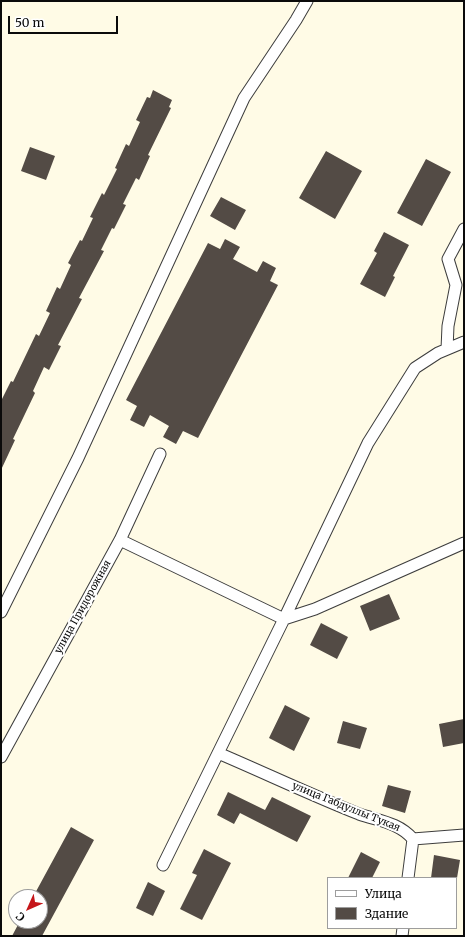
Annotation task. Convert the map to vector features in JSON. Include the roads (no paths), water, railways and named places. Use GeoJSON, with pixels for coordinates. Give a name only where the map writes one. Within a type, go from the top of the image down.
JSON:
{"type":"FeatureCollection","features":[{"type":"Feature","properties":{"kind":"street"},"geometry":{"type":"LineString","coordinates":[[1,612],[78,458],[244,98],[307,1]]}},
{"type":"Feature","properties":{"kind":"street"},"geometry":{"type":"LineString","coordinates":[[447,349],[448,326],[456,285],[448,259],[464,229]]}},
{"type":"Feature","properties":{"kind":"street"},"geometry":{"type":"LineString","coordinates":[[163,865],[284,619],[368,443],[415,368],[447,349],[464,342]]}},
{"type":"Feature","properties":{"kind":"street","name":"улица Придорожная"},"geometry":{"type":"LineString","coordinates":[[1,757],[120,540],[160,454]]}},
{"type":"Feature","properties":{"kind":"street"},"geometry":{"type":"LineString","coordinates":[[120,540],[284,619],[322,606],[464,543]]}},
{"type":"Feature","properties":{"kind":"street","name":"улица Габдуллы Тукая"},"geometry":{"type":"LineString","coordinates":[[218,753],[360,814],[393,824],[406,831],[413,839]]}},
{"type":"Feature","properties":{"kind":"street"},"geometry":{"type":"LineString","coordinates":[[408,877],[413,839],[464,835]]}}]}
